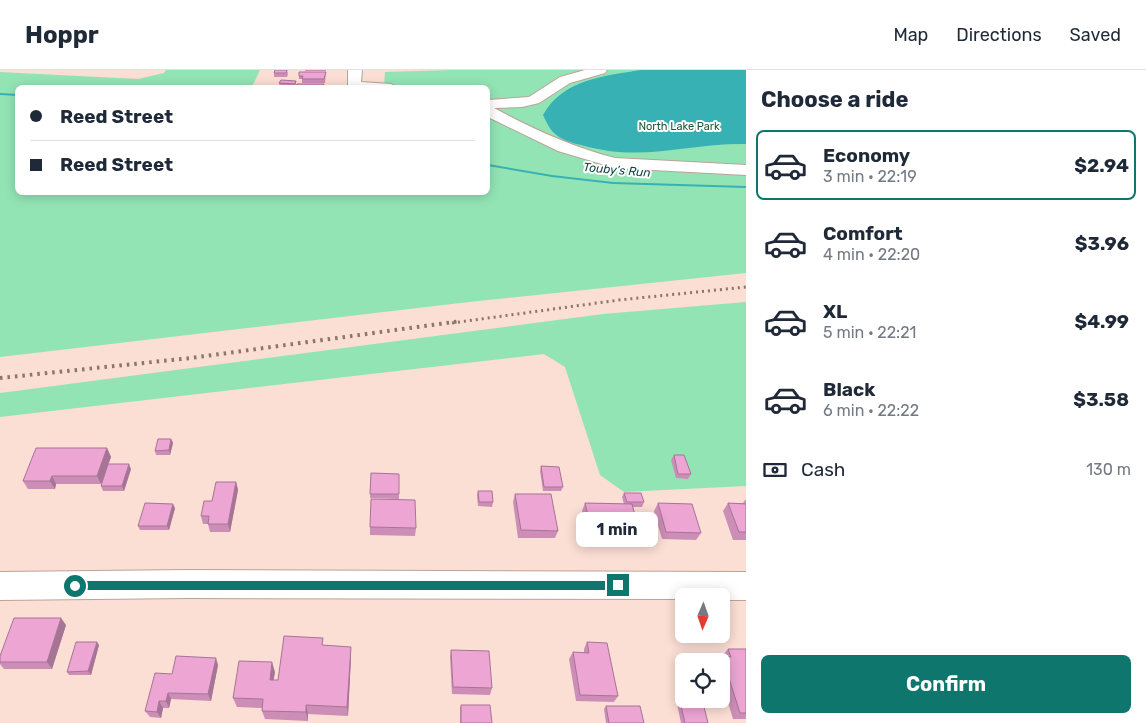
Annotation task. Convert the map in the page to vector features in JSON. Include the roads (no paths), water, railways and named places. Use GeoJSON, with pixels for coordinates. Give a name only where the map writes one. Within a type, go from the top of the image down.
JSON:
{"type":"FeatureCollection","features":[{"type":"Feature","properties":{"kind":"street"},"geometry":{"type":"LineString","coordinates":[[354,85],[355,70]]}},
{"type":"Feature","properties":{"kind":"street"},"geometry":{"type":"LineString","coordinates":[[520,130],[523,119],[534,100],[563,75],[600,70]]}},
{"type":"Feature","properties":{"kind":"street"},"geometry":{"type":"LineString","coordinates":[[490,104],[510,105],[534,100]]}},
{"type":"Feature","properties":{"kind":"street"},"geometry":{"type":"LineString","coordinates":[[490,112],[520,130],[560,148],[615,163],[712,170],[746,170]]}},
{"type":"Feature","properties":{"kind":"street"},"geometry":{"type":"LineString","coordinates":[[0,586],[188,584],[746,586]]}},
{"type":"Feature","properties":{"kind":"water"},"geometry":{"type":"Polygon","coordinates":[[[641,70],[746,70],[746,144],[724,144],[645,152],[603,150],[570,142],[556,135],[543,115],[551,103],[562,94],[586,81],[613,74],[641,70]]]}},
{"type":"Feature","properties":{"kind":"waterway","name":"Touby's Run"},"geometry":{"type":"LineString","coordinates":[[0,94],[15,95]]}},
{"type":"Feature","properties":{"kind":"waterway","name":"Touby's Run"},"geometry":{"type":"LineString","coordinates":[[490,165],[552,176],[613,183],[746,187]]}},
{"type":"Feature","properties":{"kind":"railway"},"geometry":{"type":"LineString","coordinates":[[452,323],[619,300],[746,287]]}},
{"type":"Feature","properties":{"kind":"railway"},"geometry":{"type":"LineString","coordinates":[[0,378],[191,358],[461,321]]}},
{"type":"Feature","properties":{"kind":"park label","name":"North Lake Park"},"geometry":{"type":"Point","coordinates":[679,126]}}]}
